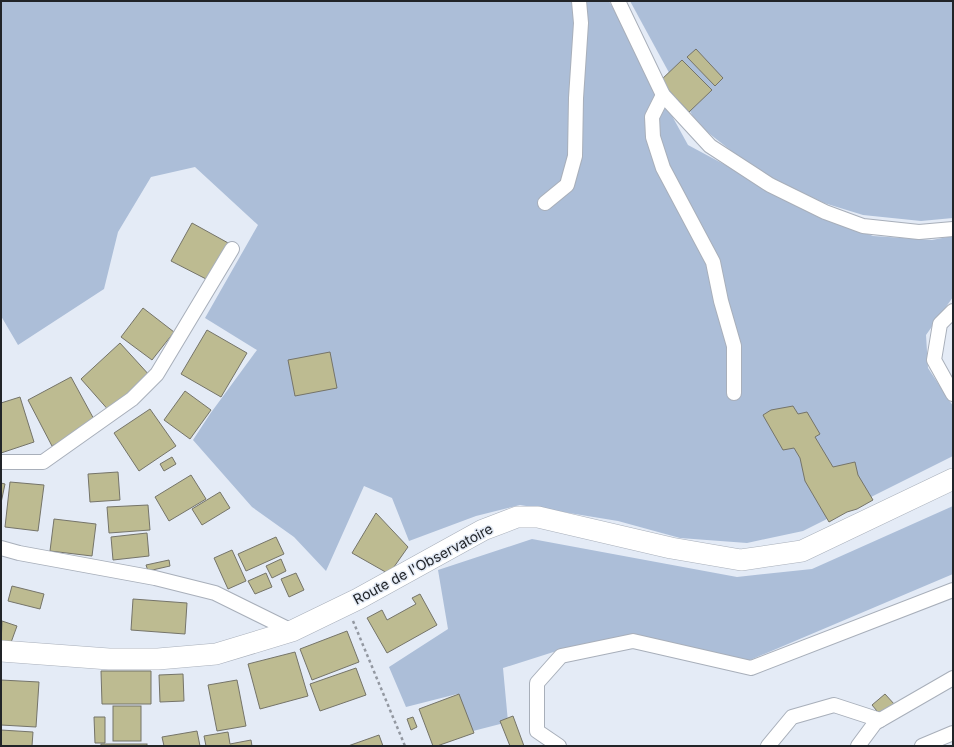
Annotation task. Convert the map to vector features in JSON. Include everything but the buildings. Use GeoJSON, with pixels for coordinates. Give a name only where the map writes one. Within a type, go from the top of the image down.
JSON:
{"type":"FeatureCollection","features":[{"type":"Feature","properties":{"kind":"street"},"geometry":{"type":"LineString","coordinates":[[545,203],[567,186],[575,156],[576,98],[581,23],[579,1]]}},
{"type":"Feature","properties":{"kind":"street"},"geometry":{"type":"LineString","coordinates":[[618,1],[663,95],[710,146],[770,185],[825,212],[863,226],[919,232],[953,229]]}},
{"type":"Feature","properties":{"kind":"street"},"geometry":{"type":"LineString","coordinates":[[663,95],[652,117],[652,137],[663,168],[713,262],[721,301],[734,346],[734,393]]}},
{"type":"Feature","properties":{"kind":"street"},"geometry":{"type":"LineString","coordinates":[[1,462],[43,462],[132,399],[157,374],[232,249]]}},
{"type":"Feature","properties":{"kind":"street"},"geometry":{"type":"LineString","coordinates":[[953,311],[940,324],[934,360],[953,394]]}},
{"type":"Feature","properties":{"kind":"street","name":"Route de l'Observatoire"},"geometry":{"type":"LineString","coordinates":[[1,651],[108,659],[158,659],[216,654],[292,631],[419,566],[483,530],[517,517],[538,517],[671,548],[741,560],[802,551],[953,479]]}},
{"type":"Feature","properties":{"kind":"street"},"geometry":{"type":"LineString","coordinates":[[1,548],[19,553],[155,578],[215,593],[292,631]]}},
{"type":"Feature","properties":{"kind":"street"},"geometry":{"type":"LineString","coordinates":[[559,746],[537,731],[536,683],[561,656],[633,641],[751,668],[953,590]]}},
{"type":"Feature","properties":{"kind":"street"},"geometry":{"type":"LineString","coordinates":[[858,746],[874,723],[953,678]]}},
{"type":"Feature","properties":{"kind":"street"},"geometry":{"type":"LineString","coordinates":[[768,746],[792,718],[834,705],[880,720]]}},
{"type":"Feature","properties":{"kind":"street"},"geometry":{"type":"LineString","coordinates":[[922,746],[953,733]]}},
{"type":"Feature","properties":{"kind":"path"},"geometry":{"type":"LineString","coordinates":[[347,604],[405,746]]}},
{"type":"Feature","properties":{"kind":"shaded area"},"geometry":{"type":"Polygon","coordinates":[[[1,1],[609,1],[688,145],[809,210],[873,236],[932,240],[953,236],[953,297],[926,335],[928,368],[953,406],[953,456],[803,531],[747,543],[680,538],[618,521],[520,505],[476,516],[409,541],[392,498],[364,486],[326,571],[294,537],[252,507],[193,440],[210,414],[257,350],[205,318],[258,225],[195,167],[151,177],[118,232],[104,289],[18,345],[1,316],[1,1]]]}},
{"type":"Feature","properties":{"kind":"shaded area"},"geometry":{"type":"Polygon","coordinates":[[[630,1],[953,1],[953,218],[921,221],[863,215],[824,203],[757,171],[697,124],[630,1]]]}},
{"type":"Feature","properties":{"kind":"shaded area"},"geometry":{"type":"Polygon","coordinates":[[[953,506],[953,574],[743,663],[595,643],[566,648],[503,668],[508,722],[473,731],[457,694],[406,707],[389,667],[448,629],[438,570],[532,539],[737,577],[812,569],[953,506]]]}}]}
